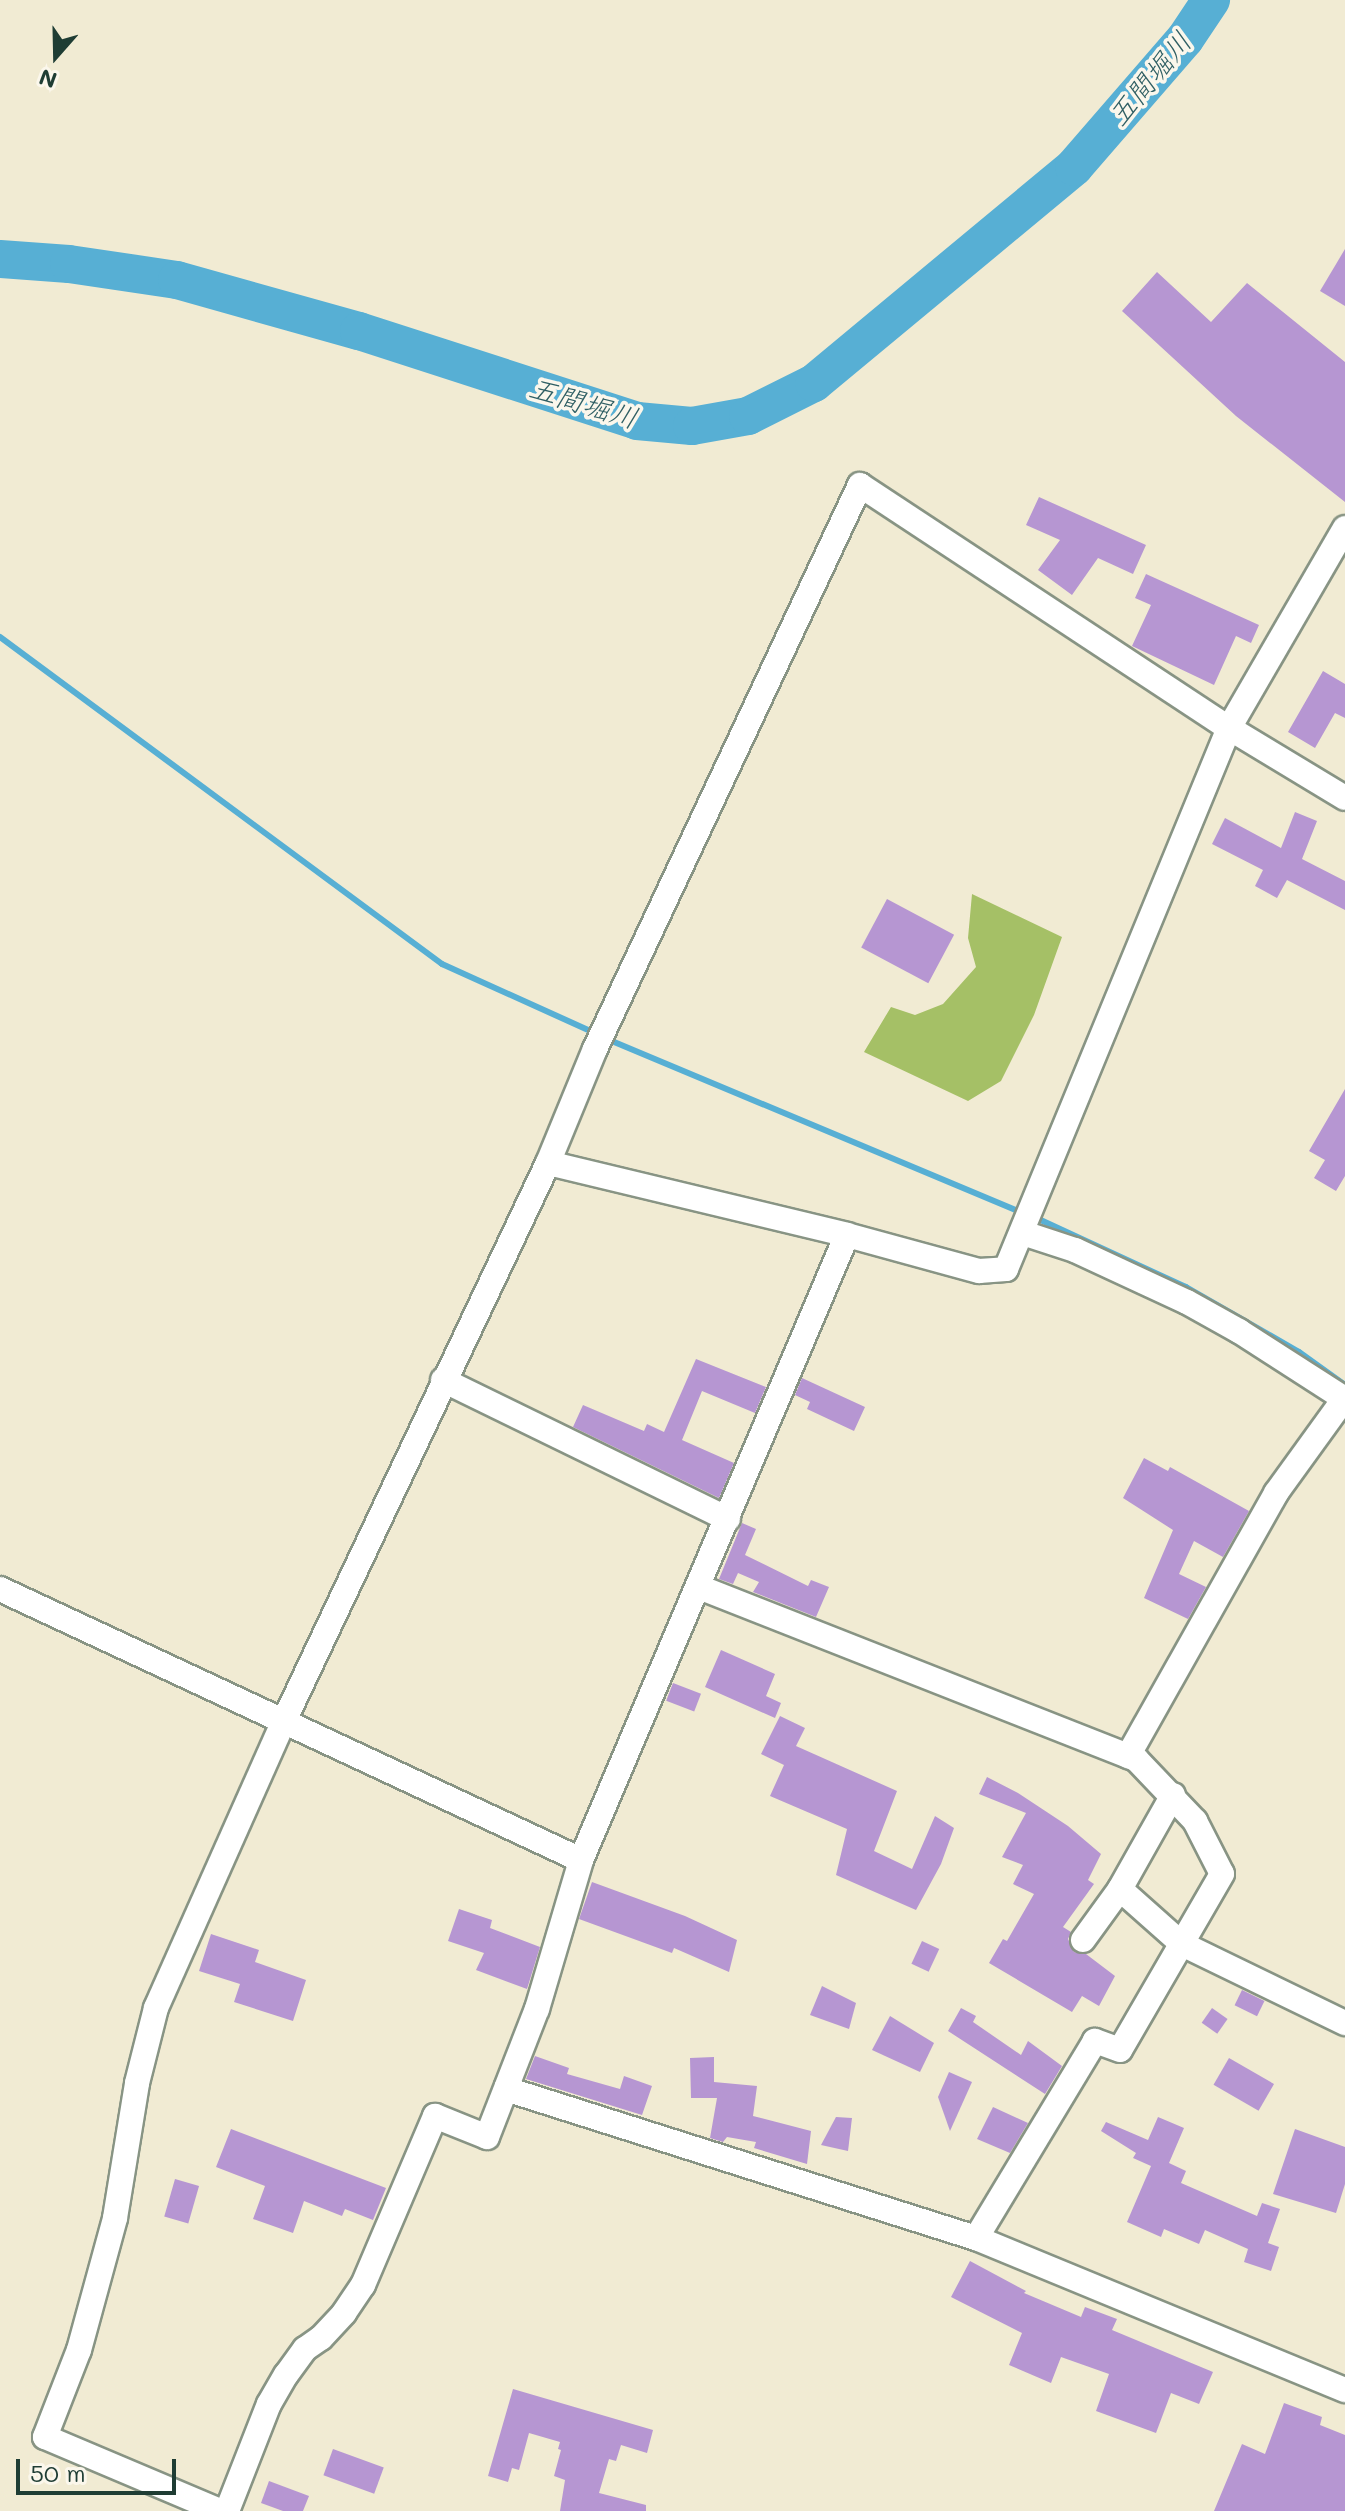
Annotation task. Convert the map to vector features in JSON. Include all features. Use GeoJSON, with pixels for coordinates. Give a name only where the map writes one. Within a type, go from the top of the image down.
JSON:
{"type":"FeatureCollection","features":[{"type":"Feature","properties":{"kind":"street"},"geometry":{"type":"LineString","coordinates":[[220,2511],[45,2437],[79,2350],[115,2218],[137,2083],[156,2008],[283,1723],[548,1163],[595,1049],[860,485],[1229,728],[1345,798]]}},
{"type":"Feature","properties":{"kind":"street"},"geometry":{"type":"LineString","coordinates":[[548,1163],[847,1235],[979,1271],[1006,1269],[1156,897],[1229,728],[1345,528]]}},
{"type":"Feature","properties":{"kind":"street"},"geometry":{"type":"LineString","coordinates":[[1027,1223],[1075,1250],[1187,1302],[1239,1331],[1345,1399],[1276,1493],[1128,1756]]}},
{"type":"Feature","properties":{"kind":"street"},"geometry":{"type":"LineString","coordinates":[[227,2511],[269,2404],[286,2375],[305,2349],[321,2338],[344,2313],[363,2285],[435,2116],[487,2137],[537,2009],[581,1860],[847,1235]]}},
{"type":"Feature","properties":{"kind":"street"},"geometry":{"type":"LineString","coordinates":[[443,1380],[728,1519]]}},
{"type":"Feature","properties":{"kind":"street"},"geometry":{"type":"LineString","coordinates":[[699,1587],[1136,1759],[1195,1821],[1222,1874],[1120,2050],[1095,2041],[976,2238]]}},
{"type":"Feature","properties":{"kind":"street"},"geometry":{"type":"LineString","coordinates":[[0,1589],[581,1860]]}},
{"type":"Feature","properties":{"kind":"street"},"geometry":{"type":"LineString","coordinates":[[1083,1940],[1120,1889],[1173,1795]]}},
{"type":"Feature","properties":{"kind":"street"},"geometry":{"type":"LineString","coordinates":[[1120,1889],[1182,1944],[1345,2023]]}},
{"type":"Feature","properties":{"kind":"street"},"geometry":{"type":"LineString","coordinates":[[506,2089],[621,2128],[819,2185],[976,2238],[1345,2390]]}},
{"type":"Feature","properties":{"kind":"green space"},"geometry":{"type":"Polygon","coordinates":[[[972,894],[1062,937],[1034,1015],[1001,1081],[968,1101],[864,1052],[891,1007],[915,1015],[943,1004],[976,967],[968,938],[972,894]]]}},
{"type":"Feature","properties":{"kind":"building"},"geometry":{"type":"Polygon","coordinates":[[[1345,249],[1345,306],[1320,291],[1345,249]]]}},
{"type":"Feature","properties":{"kind":"building"},"geometry":{"type":"Polygon","coordinates":[[[1157,272],[1211,322],[1247,283],[1345,362],[1345,502],[1236,416],[1122,311],[1157,272]]]}},
{"type":"Feature","properties":{"kind":"building"},"geometry":{"type":"Polygon","coordinates":[[[1039,497],[1146,545],[1133,574],[1098,558],[1072,595],[1038,570],[1060,540],[1026,525],[1039,497]]]}},
{"type":"Feature","properties":{"kind":"building"},"geometry":{"type":"Polygon","coordinates":[[[1146,574],[1259,625],[1251,643],[1236,636],[1214,685],[1132,646],[1151,605],[1135,598],[1146,574]]]}},
{"type":"Feature","properties":{"kind":"building"},"geometry":{"type":"Polygon","coordinates":[[[1323,671],[1345,684],[1345,718],[1335,713],[1315,748],[1288,732],[1323,671]]]}},
{"type":"Feature","properties":{"kind":"building"},"geometry":{"type":"Polygon","coordinates":[[[1295,812],[1317,821],[1302,859],[1345,881],[1345,910],[1287,880],[1277,898],[1255,886],[1263,870],[1212,844],[1225,818],[1281,848],[1295,812]]]}},
{"type":"Feature","properties":{"kind":"building"},"geometry":{"type":"Polygon","coordinates":[[[887,899],[954,935],[928,983],[861,948],[887,899]]]}},
{"type":"Feature","properties":{"kind":"building"},"geometry":{"type":"Polygon","coordinates":[[[1345,1089],[1345,1176],[1336,1191],[1314,1178],[1325,1160],[1309,1151],[1345,1089]]]}},
{"type":"Feature","properties":{"kind":"building"},"geometry":{"type":"Polygon","coordinates":[[[696,1359],[766,1387],[755,1413],[702,1391],[682,1440],[734,1463],[719,1498],[573,1427],[583,1405],[644,1431],[647,1424],[664,1432],[696,1359]]]}},
{"type":"Feature","properties":{"kind":"building"},"geometry":{"type":"Polygon","coordinates":[[[802,1378],[865,1407],[854,1431],[807,1409],[810,1402],[795,1395],[802,1378]]]}},
{"type":"Feature","properties":{"kind":"building"},"geometry":{"type":"Polygon","coordinates":[[[1144,1458],[1168,1471],[1170,1467],[1249,1511],[1223,1557],[1194,1541],[1179,1574],[1206,1587],[1188,1619],[1144,1598],[1173,1530],[1123,1498],[1144,1458]]]}},
{"type":"Feature","properties":{"kind":"building"},"geometry":{"type":"Polygon","coordinates":[[[742,1523],[756,1529],[745,1555],[808,1586],[811,1580],[829,1587],[816,1617],[753,1592],[759,1582],[738,1573],[733,1584],[719,1579],[742,1523]]]}},
{"type":"Feature","properties":{"kind":"building"},"geometry":{"type":"Polygon","coordinates":[[[721,1650],[775,1674],[766,1696],[781,1703],[775,1718],[705,1687],[721,1650]]]}},
{"type":"Feature","properties":{"kind":"building"},"geometry":{"type":"Polygon","coordinates":[[[673,1683],[701,1694],[694,1711],[666,1701],[673,1683]]]}},
{"type":"Feature","properties":{"kind":"building"},"geometry":{"type":"Polygon","coordinates":[[[780,1716],[805,1728],[796,1746],[897,1791],[874,1851],[912,1869],[935,1816],[954,1828],[941,1864],[916,1910],[836,1875],[847,1829],[770,1796],[784,1765],[761,1754],[780,1716]]]}},
{"type":"Feature","properties":{"kind":"building"},"geometry":{"type":"Polygon","coordinates":[[[987,1777],[1068,1826],[1101,1854],[1088,1880],[1094,1884],[1063,1927],[1071,1932],[1068,1939],[1074,1952],[1086,1954],[1115,1976],[1099,2006],[1082,1996],[1072,2012],[989,1963],[1003,1939],[1007,1941],[1034,1894],[1013,1884],[1023,1865],[1002,1857],[1026,1813],[979,1794],[987,1777]]]}},
{"type":"Feature","properties":{"kind":"building"},"geometry":{"type":"Polygon","coordinates":[[[592,1882],[685,1916],[737,1940],[729,1972],[674,1948],[672,1953],[579,1919],[592,1882]]]}},
{"type":"Feature","properties":{"kind":"building"},"geometry":{"type":"Polygon","coordinates":[[[459,1909],[492,1920],[490,1928],[540,1947],[527,1989],[476,1970],[484,1953],[448,1941],[459,1909]]]}},
{"type":"Feature","properties":{"kind":"building"},"geometry":{"type":"Polygon","coordinates":[[[211,1934],[259,1950],[255,1962],[306,1980],[293,2021],[234,2002],[240,1984],[199,1971],[211,1934]]]}},
{"type":"Feature","properties":{"kind":"building"},"geometry":{"type":"Polygon","coordinates":[[[922,1941],[939,1949],[929,1972],[911,1964],[922,1941]]]}},
{"type":"Feature","properties":{"kind":"building"},"geometry":{"type":"Polygon","coordinates":[[[822,1986],[856,2003],[849,2029],[810,2015],[822,1986]]]}},
{"type":"Feature","properties":{"kind":"building"},"geometry":{"type":"Polygon","coordinates":[[[1242,1990],[1264,2001],[1257,2016],[1235,2005],[1242,1990]]]}},
{"type":"Feature","properties":{"kind":"building"},"geometry":{"type":"Polygon","coordinates":[[[961,2008],[976,2016],[973,2022],[1021,2055],[1028,2041],[1062,2066],[1045,2094],[948,2031],[961,2008]]]}},
{"type":"Feature","properties":{"kind":"building"},"geometry":{"type":"Polygon","coordinates":[[[1212,2008],[1228,2019],[1217,2034],[1202,2023],[1212,2008]]]}},
{"type":"Feature","properties":{"kind":"building"},"geometry":{"type":"Polygon","coordinates":[[[890,2016],[934,2043],[920,2072],[872,2050],[890,2016]]]}},
{"type":"Feature","properties":{"kind":"building"},"geometry":{"type":"Polygon","coordinates":[[[535,2056],[569,2068],[567,2074],[620,2089],[624,2076],[652,2086],[642,2115],[526,2079],[535,2056]]]}},
{"type":"Feature","properties":{"kind":"building"},"geometry":{"type":"Polygon","coordinates":[[[714,2057],[714,2082],[757,2086],[753,2116],[811,2131],[807,2164],[754,2148],[756,2142],[727,2137],[723,2142],[710,2138],[717,2098],[691,2098],[690,2058],[714,2057]]]}},
{"type":"Feature","properties":{"kind":"building"},"geometry":{"type":"Polygon","coordinates":[[[1229,2058],[1274,2084],[1259,2111],[1214,2085],[1229,2058]]]}},
{"type":"Feature","properties":{"kind":"building"},"geometry":{"type":"Polygon","coordinates":[[[949,2072],[972,2082],[950,2131],[938,2097],[949,2072]]]}},
{"type":"Feature","properties":{"kind":"building"},"geometry":{"type":"Polygon","coordinates":[[[993,2107],[1028,2123],[1010,2153],[977,2139],[993,2107]]]}},
{"type":"Feature","properties":{"kind":"building"},"geometry":{"type":"Polygon","coordinates":[[[836,2117],[852,2118],[848,2151],[821,2145],[836,2117]]]}},
{"type":"Feature","properties":{"kind":"building"},"geometry":{"type":"Polygon","coordinates":[[[1158,2117],[1184,2128],[1169,2163],[1186,2171],[1181,2183],[1257,2216],[1262,2203],[1280,2209],[1268,2243],[1279,2247],[1271,2271],[1244,2262],[1248,2249],[1205,2230],[1199,2244],[1164,2229],[1161,2237],[1127,2222],[1151,2166],[1133,2158],[1136,2153],[1101,2131],[1106,2122],[1148,2140],[1158,2117]]]}},
{"type":"Feature","properties":{"kind":"building"},"geometry":{"type":"Polygon","coordinates":[[[231,2129],[386,2188],[373,2220],[345,2209],[342,2216],[304,2201],[293,2233],[253,2219],[265,2186],[216,2167],[231,2129]]]}},
{"type":"Feature","properties":{"kind":"building"},"geometry":{"type":"Polygon","coordinates":[[[1295,2129],[1345,2147],[1345,2184],[1336,2213],[1273,2194],[1295,2129]]]}},
{"type":"Feature","properties":{"kind":"building"},"geometry":{"type":"Polygon","coordinates":[[[175,2179],[199,2186],[188,2223],[164,2216],[175,2179]]]}},
{"type":"Feature","properties":{"kind":"building"},"geometry":{"type":"Polygon","coordinates":[[[970,2261],[1026,2291],[1024,2293],[1081,2317],[1085,2307],[1117,2319],[1112,2330],[1213,2372],[1199,2404],[1171,2393],[1156,2433],[1096,2411],[1109,2374],[1061,2357],[1051,2383],[1009,2365],[1022,2333],[951,2297],[970,2261]]]}},
{"type":"Feature","properties":{"kind":"building"},"geometry":{"type":"Polygon","coordinates":[[[513,2389],[653,2430],[647,2453],[621,2445],[616,2461],[609,2459],[599,2493],[646,2505],[646,2511],[560,2511],[565,2480],[554,2476],[560,2442],[529,2433],[519,2470],[512,2468],[508,2482],[488,2476],[513,2389]]]}},
{"type":"Feature","properties":{"kind":"building"},"geometry":{"type":"Polygon","coordinates":[[[1284,2403],[1322,2417],[1320,2425],[1345,2435],[1345,2511],[1214,2511],[1242,2444],[1265,2454],[1284,2403]]]}},
{"type":"Feature","properties":{"kind":"building"},"geometry":{"type":"Polygon","coordinates":[[[333,2449],[384,2467],[374,2494],[323,2475],[333,2449]]]}},
{"type":"Feature","properties":{"kind":"building"},"geometry":{"type":"Polygon","coordinates":[[[269,2481],[309,2496],[303,2511],[283,2511],[261,2503],[269,2481]]]}},
{"type":"Feature","properties":{"kind":"waterway","name":"五間堀川"},"geometry":{"type":"LineString","coordinates":[[0,259],[69,264],[177,280],[359,331],[637,421],[692,426],[748,416],[814,383],[1074,167],[1185,39],[1211,0]]}},
{"type":"Feature","properties":{"kind":"waterway"},"geometry":{"type":"LineString","coordinates":[[0,637],[442,964],[597,1034]]}},
{"type":"Feature","properties":{"kind":"waterway"},"geometry":{"type":"LineString","coordinates":[[607,1039],[1021,1212]]}},
{"type":"Feature","properties":{"kind":"waterway"},"geometry":{"type":"LineString","coordinates":[[1032,1216],[1186,1287],[1299,1352],[1345,1385]]}}]}
